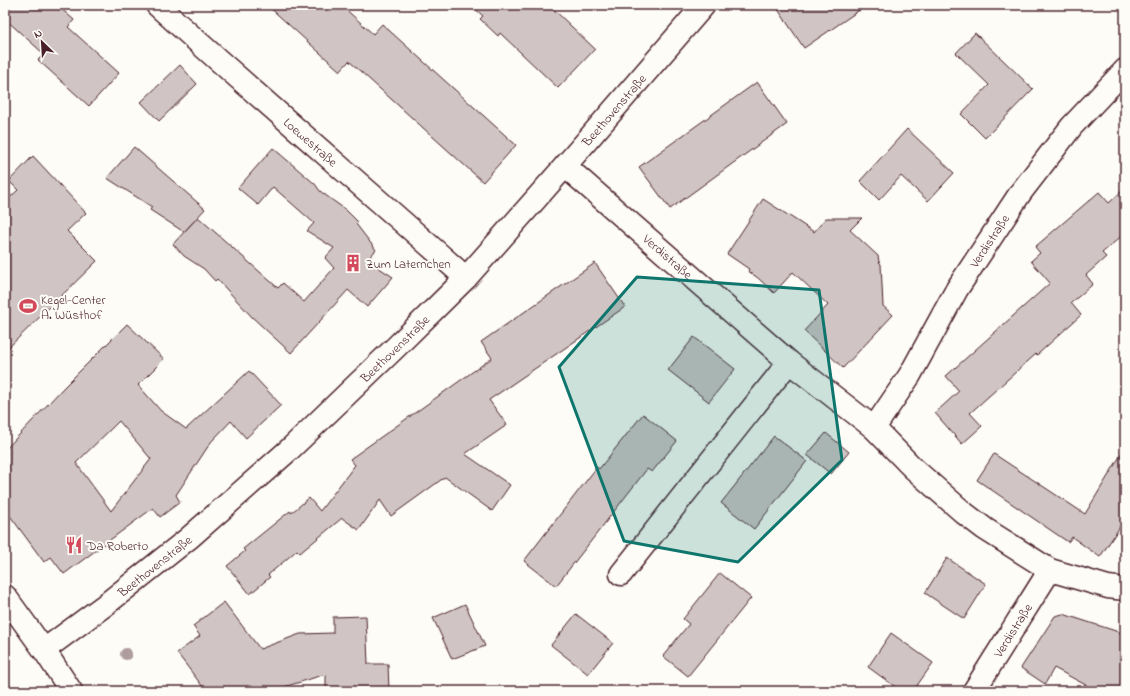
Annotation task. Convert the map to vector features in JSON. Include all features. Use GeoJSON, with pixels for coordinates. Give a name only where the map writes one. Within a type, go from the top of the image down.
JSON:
{"type":"FeatureCollection","features":[{"type":"Feature","properties":{"kind":"street","name":"Loewestraße"},"geometry":{"type":"LineString","coordinates":[[157,5],[230,72],[353,177],[466,278]]}},
{"type":"Feature","properties":{"kind":"street","name":"Beethovenstraße"},"geometry":{"type":"LineString","coordinates":[[44,650],[105,605],[189,538],[290,449],[466,278],[704,5]]}},
{"type":"Feature","properties":{"kind":"street","name":"Verdistraße"},"geometry":{"type":"LineString","coordinates":[[874,428],[910,375],[957,289],[1021,192],[1072,126],[1125,70]]}},
{"type":"Feature","properties":{"kind":"street","name":"Verdistraße"},"geometry":{"type":"LineString","coordinates":[[565,166],[789,362],[874,428],[913,468],[964,513],[985,529],[1050,570],[1108,587],[1125,589]]}},
{"type":"Feature","properties":{"kind":"street"},"geometry":{"type":"LineString","coordinates":[[620,574],[789,362]]}},
{"type":"Feature","properties":{"kind":"street","name":"Verdistraße"},"geometry":{"type":"LineString","coordinates":[[974,691],[1050,570]]}},
{"type":"Feature","properties":{"kind":"street"},"geometry":{"type":"LineString","coordinates":[[5,596],[44,650],[71,691]]}},
{"type":"Feature","properties":{"kind":"highlighted area"},"geometry":{"type":"Polygon","coordinates":[[[637,277],[819,290],[842,460],[738,562],[624,541],[559,367],[637,277]]]}},
{"type":"Feature","properties":{"kind":"building"},"geometry":{"type":"Polygon","coordinates":[[[5,5],[57,5],[74,20],[68,27],[119,73],[89,106],[38,60],[44,54],[5,19],[5,5]]]}},
{"type":"Feature","properties":{"kind":"building"},"geometry":{"type":"Polygon","coordinates":[[[267,5],[341,5],[373,34],[382,24],[516,145],[483,182],[349,61],[340,71],[267,5]]]}},
{"type":"Feature","properties":{"kind":"building"},"geometry":{"type":"Polygon","coordinates":[[[471,5],[549,5],[595,49],[558,88],[500,33],[498,36],[480,19],[483,16],[471,5]]]}},
{"type":"Feature","properties":{"kind":"building"},"geometry":{"type":"Polygon","coordinates":[[[775,5],[867,5],[804,48],[775,5]]]}},
{"type":"Feature","properties":{"kind":"building"},"geometry":{"type":"Polygon","coordinates":[[[975,33],[1033,89],[985,138],[961,114],[989,85],[956,53],[975,33]]]}},
{"type":"Feature","properties":{"kind":"building"},"geometry":{"type":"Polygon","coordinates":[[[180,65],[197,84],[159,121],[141,102],[180,65]]]}},
{"type":"Feature","properties":{"kind":"building"},"geometry":{"type":"Polygon","coordinates":[[[757,82],[787,124],[670,209],[639,167],[757,82]]]}},
{"type":"Feature","properties":{"kind":"building"},"geometry":{"type":"Polygon","coordinates":[[[907,129],[954,173],[928,201],[901,176],[879,200],[860,181],[907,129]]]}},
{"type":"Feature","properties":{"kind":"building"},"geometry":{"type":"Polygon","coordinates":[[[134,147],[205,209],[184,232],[150,210],[152,207],[107,178],[134,147]]]}},
{"type":"Feature","properties":{"kind":"building"},"geometry":{"type":"Polygon","coordinates":[[[273,148],[315,184],[320,191],[346,210],[358,222],[356,224],[376,250],[367,260],[393,277],[367,307],[348,290],[291,353],[252,317],[217,279],[215,281],[204,269],[184,256],[173,244],[198,217],[278,288],[283,283],[304,302],[334,268],[325,258],[334,248],[307,231],[314,223],[273,187],[258,205],[238,188],[273,148]]]}},
{"type":"Feature","properties":{"kind":"building","name":"Kegel-Center A. Wüsthof"},"geometry":{"type":"Polygon","coordinates":[[[33,156],[86,213],[67,231],[97,261],[5,351],[5,202],[18,190],[9,181],[33,156]]]}},
{"type":"Feature","properties":{"kind":"building"},"geometry":{"type":"Polygon","coordinates":[[[1125,188],[1125,233],[1102,253],[1106,257],[1086,275],[1093,284],[1071,303],[1081,315],[970,413],[982,426],[962,444],[935,413],[959,391],[946,376],[1050,283],[1031,261],[1040,253],[1035,247],[1099,192],[1109,203],[1125,188]]]}},
{"type":"Feature","properties":{"kind":"building"},"geometry":{"type":"Polygon","coordinates":[[[763,199],[814,232],[826,218],[862,218],[850,230],[878,256],[881,264],[883,306],[893,315],[843,368],[804,331],[828,305],[793,272],[774,293],[748,271],[749,269],[727,254],[763,199]]]}},
{"type":"Feature","properties":{"kind":"building"},"geometry":{"type":"Polygon","coordinates":[[[595,263],[625,307],[489,400],[507,425],[465,454],[510,485],[492,511],[445,477],[391,516],[380,500],[359,530],[342,518],[300,553],[297,550],[268,575],[270,577],[250,594],[227,566],[245,551],[243,549],[290,511],[291,513],[309,498],[320,511],[355,465],[350,459],[492,358],[481,342],[595,263]]]}},
{"type":"Feature","properties":{"kind":"building"},"geometry":{"type":"Polygon","coordinates":[[[127,324],[164,359],[138,385],[161,411],[186,429],[249,371],[281,405],[246,438],[231,421],[211,442],[176,495],[180,502],[160,517],[153,508],[64,574],[51,557],[44,562],[5,509],[5,450],[64,387],[127,324]],[[119,421],[76,463],[111,511],[151,459],[119,421]]]}},
{"type":"Feature","properties":{"kind":"building"},"geometry":{"type":"Polygon","coordinates":[[[694,337],[735,369],[709,402],[668,370],[694,337]]]}},
{"type":"Feature","properties":{"kind":"building"},"geometry":{"type":"Polygon","coordinates":[[[643,414],[677,441],[652,472],[647,469],[556,586],[524,561],[597,467],[599,469],[643,414]]]}},
{"type":"Feature","properties":{"kind":"building"},"geometry":{"type":"Polygon","coordinates":[[[826,433],[849,452],[831,474],[807,455],[826,433]]]}},
{"type":"Feature","properties":{"kind":"building"},"geometry":{"type":"Polygon","coordinates":[[[774,436],[807,461],[754,529],[721,503],[774,436]]]}},
{"type":"Feature","properties":{"kind":"building"},"geometry":{"type":"Polygon","coordinates":[[[1125,448],[1125,519],[1100,557],[1072,537],[1068,542],[977,480],[994,454],[1085,514],[1125,448]]]}},
{"type":"Feature","properties":{"kind":"building"},"geometry":{"type":"Polygon","coordinates":[[[947,558],[986,584],[964,619],[925,593],[947,558]]]}},
{"type":"Feature","properties":{"kind":"building"},"geometry":{"type":"Polygon","coordinates":[[[720,573],[751,598],[688,676],[663,656],[689,624],[683,619],[720,573]]]}},
{"type":"Feature","properties":{"kind":"building"},"geometry":{"type":"Polygon","coordinates":[[[224,602],[260,649],[300,634],[333,633],[333,617],[366,616],[368,664],[388,664],[389,691],[326,691],[326,674],[271,691],[206,691],[177,653],[200,636],[193,626],[224,602]]]}},
{"type":"Feature","properties":{"kind":"building"},"geometry":{"type":"Polygon","coordinates":[[[465,604],[485,646],[452,659],[433,618],[465,604]]]}},
{"type":"Feature","properties":{"kind":"building"},"geometry":{"type":"Polygon","coordinates":[[[576,614],[613,643],[588,674],[551,645],[576,614]]]}},
{"type":"Feature","properties":{"kind":"building"},"geometry":{"type":"Polygon","coordinates":[[[1063,614],[1125,634],[1125,691],[1097,691],[1054,668],[1045,684],[1021,668],[1055,616],[1063,614]]]}},
{"type":"Feature","properties":{"kind":"building"},"geometry":{"type":"Polygon","coordinates":[[[891,633],[933,663],[913,691],[901,691],[868,667],[891,633]]]}},
{"type":"Feature","properties":{"kind":"place","name":"Zum Laternchen"},"geometry":{"type":"Point","coordinates":[353,263]}},
{"type":"Feature","properties":{"kind":"place","name":"Kegel-Center A. Wüsthof"},"geometry":{"type":"Point","coordinates":[28,306]}},
{"type":"Feature","properties":{"kind":"place","name":"Da Roberto"},"geometry":{"type":"Point","coordinates":[74,545]}}]}
